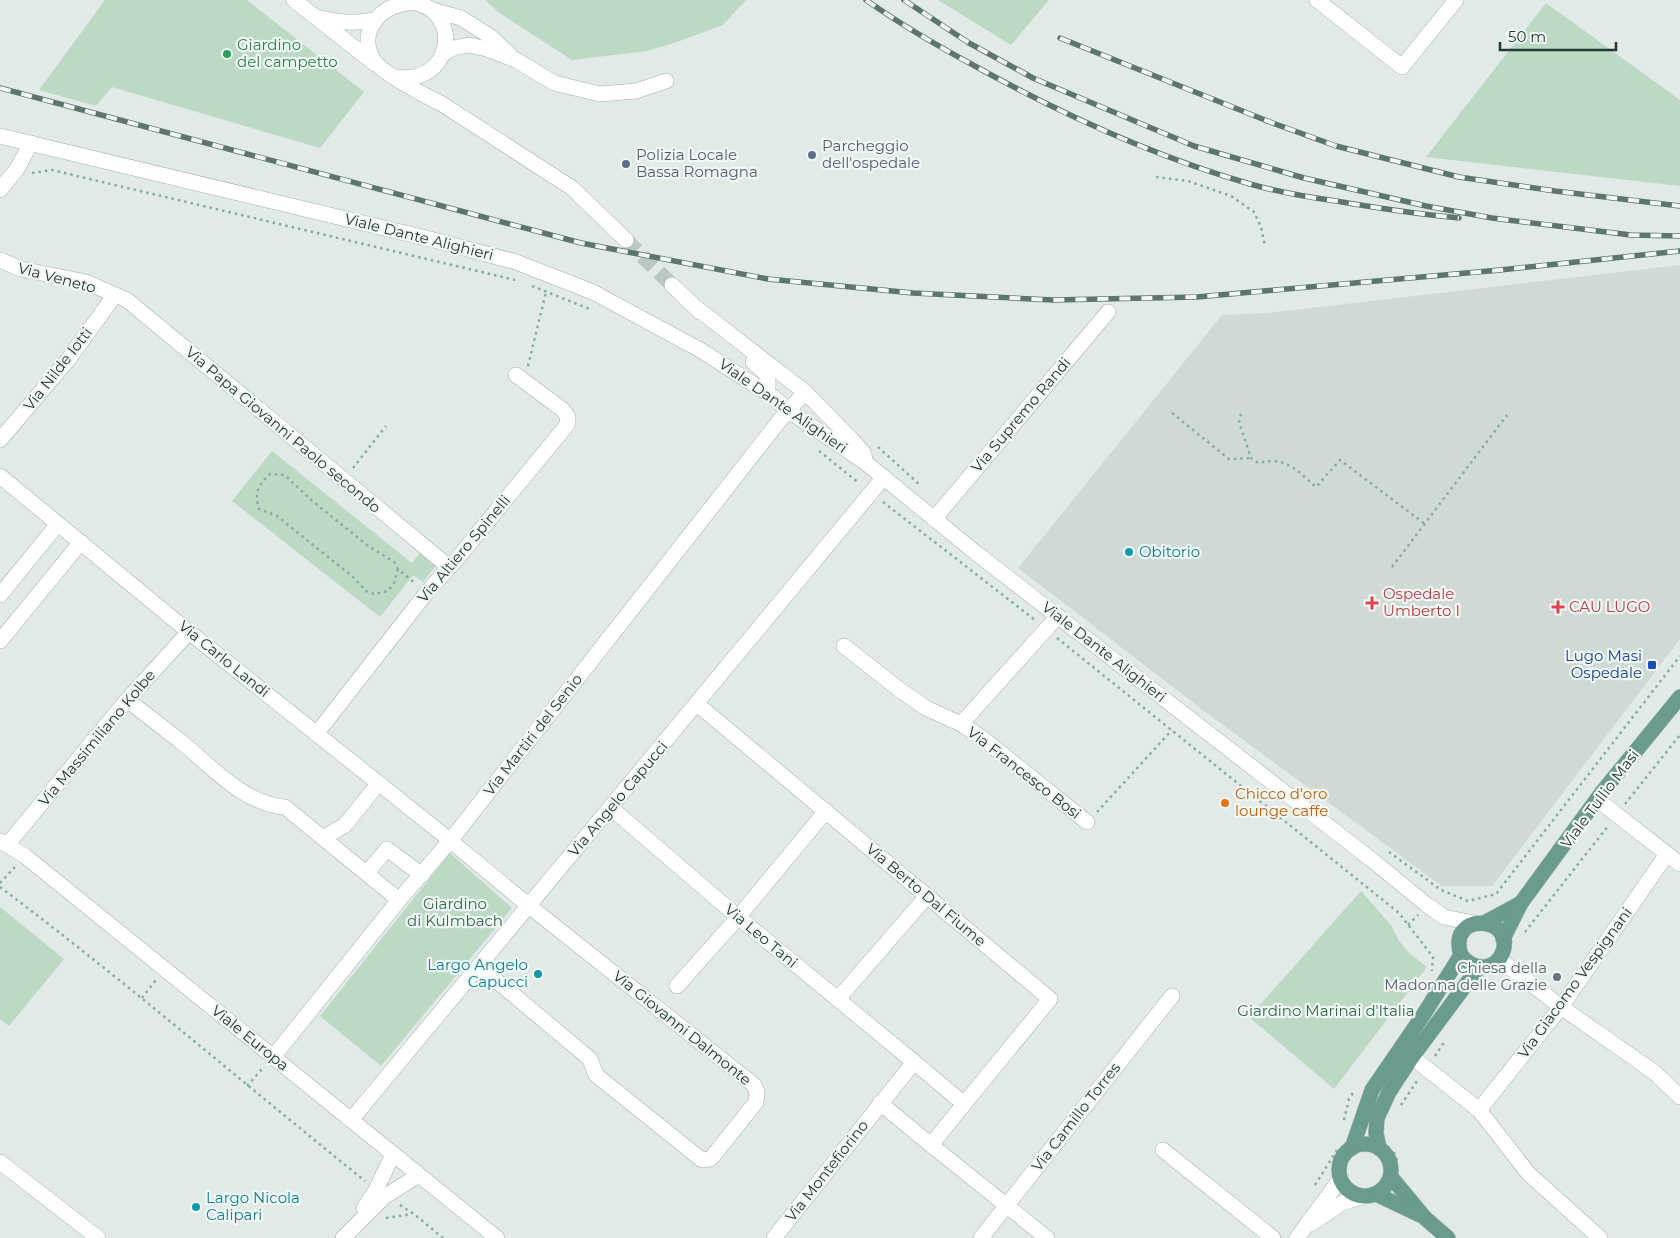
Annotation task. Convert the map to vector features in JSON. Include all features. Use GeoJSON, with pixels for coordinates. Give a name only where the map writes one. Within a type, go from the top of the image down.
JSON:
{"type":"FeatureCollection","features":[{"type":"Feature","properties":{"kind":"main road","name":"Viale Tullio Masi"},"geometry":{"type":"LineString","coordinates":[[1499,958],[1502,952],[1503,939],[1521,902],[1598,800],[1602,791],[1680,697]]}},
{"type":"Feature","properties":{"kind":"main road","name":"Viale Tullio Masi"},"geometry":{"type":"LineString","coordinates":[[1341,1178],[1339,1170],[1345,1154],[1345,1148],[1372,1090],[1422,1017],[1460,948],[1464,931],[1521,902]]}},
{"type":"Feature","properties":{"kind":"main road"},"geometry":{"type":"LineString","coordinates":[[1479,923],[1496,928],[1503,939]]}},
{"type":"Feature","properties":{"kind":"main road"},"geometry":{"type":"LineString","coordinates":[[1460,948],[1472,965],[1479,967],[1494,964],[1499,958]]}},
{"type":"Feature","properties":{"kind":"main road"},"geometry":{"type":"LineString","coordinates":[[1448,1238],[1425,1218],[1394,1170],[1386,1148],[1376,1133],[1377,1118],[1389,1092],[1412,1057],[1479,967]]}},
{"type":"Feature","properties":{"kind":"main road"},"geometry":{"type":"LineString","coordinates":[[1345,1148],[1365,1144],[1386,1148]]}},
{"type":"Feature","properties":{"kind":"main road"},"geometry":{"type":"LineString","coordinates":[[1370,1195],[1383,1190],[1394,1170]]}},
{"type":"Feature","properties":{"kind":"main road"},"geometry":{"type":"LineString","coordinates":[[1341,1178],[1349,1190],[1370,1195],[1425,1218]]}},
{"type":"Feature","properties":{"kind":"street"},"geometry":{"type":"LineString","coordinates":[[294,0],[379,67],[421,94],[442,104],[572,188],[626,240]]}},
{"type":"Feature","properties":{"kind":"street"},"geometry":{"type":"LineString","coordinates":[[1317,0],[1402,67],[1456,0]]}},
{"type":"Feature","properties":{"kind":"street"},"geometry":{"type":"LineString","coordinates":[[379,67],[369,50],[369,29],[380,11],[400,2],[422,4],[432,10],[461,18],[491,37],[516,60]]}},
{"type":"Feature","properties":{"kind":"street"},"geometry":{"type":"LineString","coordinates":[[396,77],[412,78],[428,72],[443,54],[445,45],[443,26],[432,10]]}},
{"type":"Feature","properties":{"kind":"street"},"geometry":{"type":"LineString","coordinates":[[314,16],[337,23],[361,23],[373,20]]}},
{"type":"Feature","properties":{"kind":"street"},"geometry":{"type":"LineString","coordinates":[[443,54],[453,48],[469,45],[487,49],[516,60],[554,83],[600,94],[636,91],[666,81]]}},
{"type":"Feature","properties":{"kind":"street"},"geometry":{"type":"LineString","coordinates":[[428,72],[433,88],[442,104]]}},
{"type":"Feature","properties":{"kind":"street","name":"Viale Dante Alighieri"},"geometry":{"type":"LineString","coordinates":[[0,136],[425,237],[516,262],[593,292],[702,351],[866,463],[934,519],[1444,917],[1460,948]]}},
{"type":"Feature","properties":{"kind":"street"},"geometry":{"type":"LineString","coordinates":[[0,190],[17,169],[31,143]]}},
{"type":"Feature","properties":{"kind":"street","name":"Via Veneto"},"geometry":{"type":"LineString","coordinates":[[0,260],[21,269],[86,282],[115,295]]}},
{"type":"Feature","properties":{"kind":"street"},"geometry":{"type":"LineString","coordinates":[[672,285],[766,374],[770,382],[770,396]]}},
{"type":"Feature","properties":{"kind":"street","name":"Via Nilde Iotti"},"geometry":{"type":"LineString","coordinates":[[0,440],[67,361],[115,295]]}},
{"type":"Feature","properties":{"kind":"street","name":"Via Papa Giovanni Paolo secondo"},"geometry":{"type":"LineString","coordinates":[[115,295],[127,300],[449,568]]}},
{"type":"Feature","properties":{"kind":"street"},"geometry":{"type":"LineString","coordinates":[[694,306],[805,392],[863,452],[866,463]]}},
{"type":"Feature","properties":{"kind":"street","name":"Via Supremo Randi"},"geometry":{"type":"LineString","coordinates":[[934,519],[1108,312]]}},
{"type":"Feature","properties":{"kind":"street","name":"Via Altiero Spinelli"},"geometry":{"type":"LineString","coordinates":[[317,734],[427,592],[567,425],[568,417],[563,410],[520,378]]}},
{"type":"Feature","properties":{"kind":"street"},"geometry":{"type":"LineString","coordinates":[[770,396],[789,378]]}},
{"type":"Feature","properties":{"kind":"street","name":"Via Martiri del Senio"},"geometry":{"type":"LineString","coordinates":[[273,1057],[399,900],[450,841],[805,392]]}},
{"type":"Feature","properties":{"kind":"street","name":"Via Carlo Landi"},"geometry":{"type":"LineString","coordinates":[[0,476],[189,632],[450,841]]}},
{"type":"Feature","properties":{"kind":"street","name":"Via Angelo Capucci"},"geometry":{"type":"LineString","coordinates":[[351,1120],[884,478]]}},
{"type":"Feature","properties":{"kind":"street"},"geometry":{"type":"LineString","coordinates":[[0,595],[58,524]]}},
{"type":"Feature","properties":{"kind":"street"},"geometry":{"type":"LineString","coordinates":[[0,641],[80,542]]}},
{"type":"Feature","properties":{"kind":"street","name":"Via Francesco Bosi"},"geometry":{"type":"LineString","coordinates":[[961,724],[1058,616]]}},
{"type":"Feature","properties":{"kind":"street","name":"Via Massimiliano Kolbe"},"geometry":{"type":"LineString","coordinates":[[3,843],[127,700],[189,632]]}},
{"type":"Feature","properties":{"kind":"street","name":"Via Francesco Bosi"},"geometry":{"type":"LineString","coordinates":[[844,646],[926,708],[961,724],[981,737],[1087,822]]}},
{"type":"Feature","properties":{"kind":"street"},"geometry":{"type":"LineString","coordinates":[[127,700],[230,783],[256,799],[275,806],[285,807],[399,900]]}},
{"type":"Feature","properties":{"kind":"street","name":"Via Berto Dal Fiume"},"geometry":{"type":"LineString","coordinates":[[697,704],[1050,999],[964,1104]]}},
{"type":"Feature","properties":{"kind":"street"},"geometry":{"type":"LineString","coordinates":[[323,838],[345,825],[378,784]]}},
{"type":"Feature","properties":{"kind":"street"},"geometry":{"type":"LineString","coordinates":[[1598,800],[1680,864]]}},
{"type":"Feature","properties":{"kind":"street","name":"Via Leo Tani"},"geometry":{"type":"LineString","coordinates":[[611,808],[738,917],[964,1104]]}},
{"type":"Feature","properties":{"kind":"street"},"geometry":{"type":"LineString","coordinates":[[678,986],[826,811]]}},
{"type":"Feature","properties":{"kind":"street","name":"Via Giovanni Dalmonte"},"geometry":{"type":"LineString","coordinates":[[450,841],[754,1085],[758,1092],[758,1098],[714,1156],[706,1160],[699,1158],[596,1075],[590,1059],[479,966]]}},
{"type":"Feature","properties":{"kind":"street","name":"Viale Europa"},"geometry":{"type":"LineString","coordinates":[[3,843],[26,856],[164,970],[497,1238]]}},
{"type":"Feature","properties":{"kind":"street"},"geometry":{"type":"LineString","coordinates":[[367,872],[387,850],[422,875]]}},
{"type":"Feature","properties":{"kind":"street","name":"Via Giacomo Vespignani"},"geometry":{"type":"LineString","coordinates":[[1478,1110],[1561,1007],[1667,854]]}},
{"type":"Feature","properties":{"kind":"street"},"geometry":{"type":"LineString","coordinates":[[838,999],[927,896]]}},
{"type":"Feature","properties":{"kind":"street","name":"Viale Dante Alighieri"},"geometry":{"type":"LineString","coordinates":[[1444,917],[1479,923]]}},
{"type":"Feature","properties":{"kind":"street"},"geometry":{"type":"LineString","coordinates":[[1499,958],[1561,1007],[1654,1072],[1680,1097]]}},
{"type":"Feature","properties":{"kind":"street","name":"Via Camillo Torres"},"geometry":{"type":"LineString","coordinates":[[982,1238],[1172,996]]}},
{"type":"Feature","properties":{"kind":"street"},"geometry":{"type":"LineString","coordinates":[[1412,1057],[1478,1110],[1528,1172],[1600,1238]]}},
{"type":"Feature","properties":{"kind":"street","name":"Via Montefiorino"},"geometry":{"type":"LineString","coordinates":[[774,1238],[914,1062]]}},
{"type":"Feature","properties":{"kind":"street"},"geometry":{"type":"LineString","coordinates":[[880,1103],[1047,1238]]}},
{"type":"Feature","properties":{"kind":"street"},"geometry":{"type":"LineString","coordinates":[[931,1145],[964,1104]]}},
{"type":"Feature","properties":{"kind":"street"},"geometry":{"type":"LineString","coordinates":[[1162,1150],[1273,1238]]}},
{"type":"Feature","properties":{"kind":"street"},"geometry":{"type":"LineString","coordinates":[[347,1233],[380,1193],[393,1154]]}},
{"type":"Feature","properties":{"kind":"street"},"geometry":{"type":"LineString","coordinates":[[0,1162],[98,1238]]}},
{"type":"Feature","properties":{"kind":"street"},"geometry":{"type":"LineString","coordinates":[[380,1193],[419,1175]]}},
{"type":"Feature","properties":{"kind":"street"},"geometry":{"type":"LineString","coordinates":[[1301,1233],[1341,1178]]}},
{"type":"Feature","properties":{"kind":"street"},"geometry":{"type":"LineString","coordinates":[[1301,1233],[1342,1203],[1370,1195]]}},
{"type":"Feature","properties":{"kind":"path"},"geometry":{"type":"LineString","coordinates":[[25,174],[52,170],[516,280]]}},
{"type":"Feature","properties":{"kind":"path"},"geometry":{"type":"LineString","coordinates":[[1156,177],[1188,180],[1231,196],[1254,212],[1262,227],[1265,246]]}},
{"type":"Feature","properties":{"kind":"path"},"geometry":{"type":"LineString","coordinates":[[531,286],[600,314]]}},
{"type":"Feature","properties":{"kind":"path"},"geometry":{"type":"LineString","coordinates":[[520,378],[546,292]]}},
{"type":"Feature","properties":{"kind":"path"},"geometry":{"type":"LineString","coordinates":[[1172,413],[1229,459],[1251,458]]}},
{"type":"Feature","properties":{"kind":"path"},"geometry":{"type":"LineString","coordinates":[[1241,414],[1239,422],[1251,458],[1258,464],[1268,461],[1286,463],[1316,487],[1340,460],[1425,524]]}},
{"type":"Feature","properties":{"kind":"path"},"geometry":{"type":"LineString","coordinates":[[1392,567],[1507,415]]}},
{"type":"Feature","properties":{"kind":"path"},"geometry":{"type":"LineString","coordinates":[[343,481],[386,426]]}},
{"type":"Feature","properties":{"kind":"path"},"geometry":{"type":"LineString","coordinates":[[875,444],[924,490]]}},
{"type":"Feature","properties":{"kind":"path"},"geometry":{"type":"LineString","coordinates":[[818,451],[1046,629],[1399,913],[1433,957],[1432,973]]}},
{"type":"Feature","properties":{"kind":"path"},"geometry":{"type":"LineString","coordinates":[[398,569],[394,583],[388,591],[374,594],[366,592],[352,577],[277,516],[259,509],[256,500],[257,489],[270,474],[285,475],[310,499],[367,545],[394,562],[398,569],[427,592]]}},
{"type":"Feature","properties":{"kind":"path"},"geometry":{"type":"LineString","coordinates":[[1385,850],[1440,890],[1468,901],[1496,894],[1680,656]]}},
{"type":"Feature","properties":{"kind":"path"},"geometry":{"type":"LineString","coordinates":[[1087,822],[1172,730]]}},
{"type":"Feature","properties":{"kind":"path"},"geometry":{"type":"LineString","coordinates":[[1522,936],[1680,734]]}},
{"type":"Feature","properties":{"kind":"path"},"geometry":{"type":"LineString","coordinates":[[0,882],[26,856]]}},
{"type":"Feature","properties":{"kind":"path"},"geometry":{"type":"LineString","coordinates":[[0,887],[76,944],[380,1193],[414,1214],[443,1238]]}},
{"type":"Feature","properties":{"kind":"path"},"geometry":{"type":"LineString","coordinates":[[142,998],[164,970]]}},
{"type":"Feature","properties":{"kind":"path"},"geometry":{"type":"LineString","coordinates":[[247,1086],[273,1057]]}},
{"type":"Feature","properties":{"kind":"path"},"geometry":{"type":"LineString","coordinates":[[1399,1108],[1420,1075]]}},
{"type":"Feature","properties":{"kind":"path"},"geometry":{"type":"LineString","coordinates":[[1343,1124],[1349,1099],[1360,1083]]}},
{"type":"Feature","properties":{"kind":"path"},"geometry":{"type":"LineString","coordinates":[[1326,1198],[1314,1188],[1345,1148]]}},
{"type":"Feature","properties":{"kind":"path"},"geometry":{"type":"LineString","coordinates":[[1386,1148],[1394,1170]]}},
{"type":"Feature","properties":{"kind":"path"},"geometry":{"type":"LineString","coordinates":[[382,1218],[414,1214]]}},
{"type":"Feature","properties":{"kind":"shaded area","name":"Ospedale Umberto I"},"geometry":{"type":"Polygon","coordinates":[[[1680,265],[1680,639],[1492,886],[1442,886],[1208,714],[1018,568],[1222,315],[1268,313],[1680,265]]]}},
{"type":"Feature","properties":{"kind":"green space","name":"Giardino del campetto"},"geometry":{"type":"Polygon","coordinates":[[[105,0],[247,0],[364,92],[320,148],[112,87],[96,106],[39,90],[105,0]]]}},
{"type":"Feature","properties":{"kind":"green space"},"geometry":{"type":"Polygon","coordinates":[[[485,0],[746,0],[723,25],[677,42],[647,51],[572,60],[501,14],[485,0]]]}},
{"type":"Feature","properties":{"kind":"green space"},"geometry":{"type":"Polygon","coordinates":[[[938,0],[1049,0],[1011,45],[938,0]]]}},
{"type":"Feature","properties":{"kind":"green space"},"geometry":{"type":"Polygon","coordinates":[[[1546,3],[1680,100],[1680,186],[1426,157],[1546,3]]]}},
{"type":"Feature","properties":{"kind":"green space"},"geometry":{"type":"Polygon","coordinates":[[[272,451],[412,563],[420,553],[436,566],[423,582],[413,575],[380,617],[232,501],[272,451]]]}},
{"type":"Feature","properties":{"kind":"green space","name":"Giardino di Kulmbach"},"geometry":{"type":"Polygon","coordinates":[[[450,853],[512,908],[381,1066],[320,1016],[450,853]]]}},
{"type":"Feature","properties":{"kind":"green space","name":"Giardino Marinai d'Italia"},"geometry":{"type":"Polygon","coordinates":[[[1361,891],[1391,925],[1399,941],[1409,953],[1427,967],[1334,1089],[1249,1017],[1361,891]]]}},
{"type":"Feature","properties":{"kind":"green space"},"geometry":{"type":"Polygon","coordinates":[[[0,907],[64,959],[9,1026],[0,1019],[0,907]]]}},
{"type":"Feature","properties":{"kind":"tunnel"},"geometry":{"type":"LineString","coordinates":[[626,240],[672,285]]}},
{"type":"Feature","properties":{"kind":"railway"},"geometry":{"type":"LineString","coordinates":[[866,0],[932,42],[1006,83],[1074,117],[1178,160],[1214,173],[1282,192],[1428,215],[1459,218]]}},
{"type":"Feature","properties":{"kind":"railway"},"geometry":{"type":"LineString","coordinates":[[904,0],[969,43],[1033,78],[1194,146],[1304,178],[1426,206],[1492,218],[1631,235],[1680,236]]}},
{"type":"Feature","properties":{"kind":"railway"},"geometry":{"type":"LineString","coordinates":[[1060,38],[1270,122],[1336,146],[1459,177],[1680,206]]}},
{"type":"Feature","properties":{"kind":"railway"},"geometry":{"type":"LineString","coordinates":[[0,88],[581,243],[768,279],[913,293],[1053,300],[1197,297],[1500,270],[1680,251]]}},
{"type":"Feature","properties":{"kind":"place","name":"Giardino del campetto"},"geometry":{"type":"Point","coordinates":[227,54]}},
{"type":"Feature","properties":{"kind":"place","name":"Parcheggio dell'ospedale"},"geometry":{"type":"Point","coordinates":[812,155]}},
{"type":"Feature","properties":{"kind":"place","name":"Polizia Locale Bassa Romagna"},"geometry":{"type":"Point","coordinates":[626,164]}},
{"type":"Feature","properties":{"kind":"place","name":"Obitorio"},"geometry":{"type":"Point","coordinates":[1129,552]}},
{"type":"Feature","properties":{"kind":"place","name":"Ospedale Umberto I"},"geometry":{"type":"Point","coordinates":[1372,603]}},
{"type":"Feature","properties":{"kind":"place","name":"CAU LUGO"},"geometry":{"type":"Point","coordinates":[1558,607]}},
{"type":"Feature","properties":{"kind":"place","name":"Lugo Masi Ospedale"},"geometry":{"type":"Point","coordinates":[1652,665]}},
{"type":"Feature","properties":{"kind":"place","name":"Chicco d'oro lounge caffe"},"geometry":{"type":"Point","coordinates":[1225,803]}},
{"type":"Feature","properties":{"kind":"place","name":"Largo Angelo Capucci"},"geometry":{"type":"Point","coordinates":[538,974]}},
{"type":"Feature","properties":{"kind":"place","name":"Chiesa della Madonna delle Grazie"},"geometry":{"type":"Point","coordinates":[1557,977]}},
{"type":"Feature","properties":{"kind":"place","name":"Largo Nicola Calipari"},"geometry":{"type":"Point","coordinates":[196,1207]}}]}
